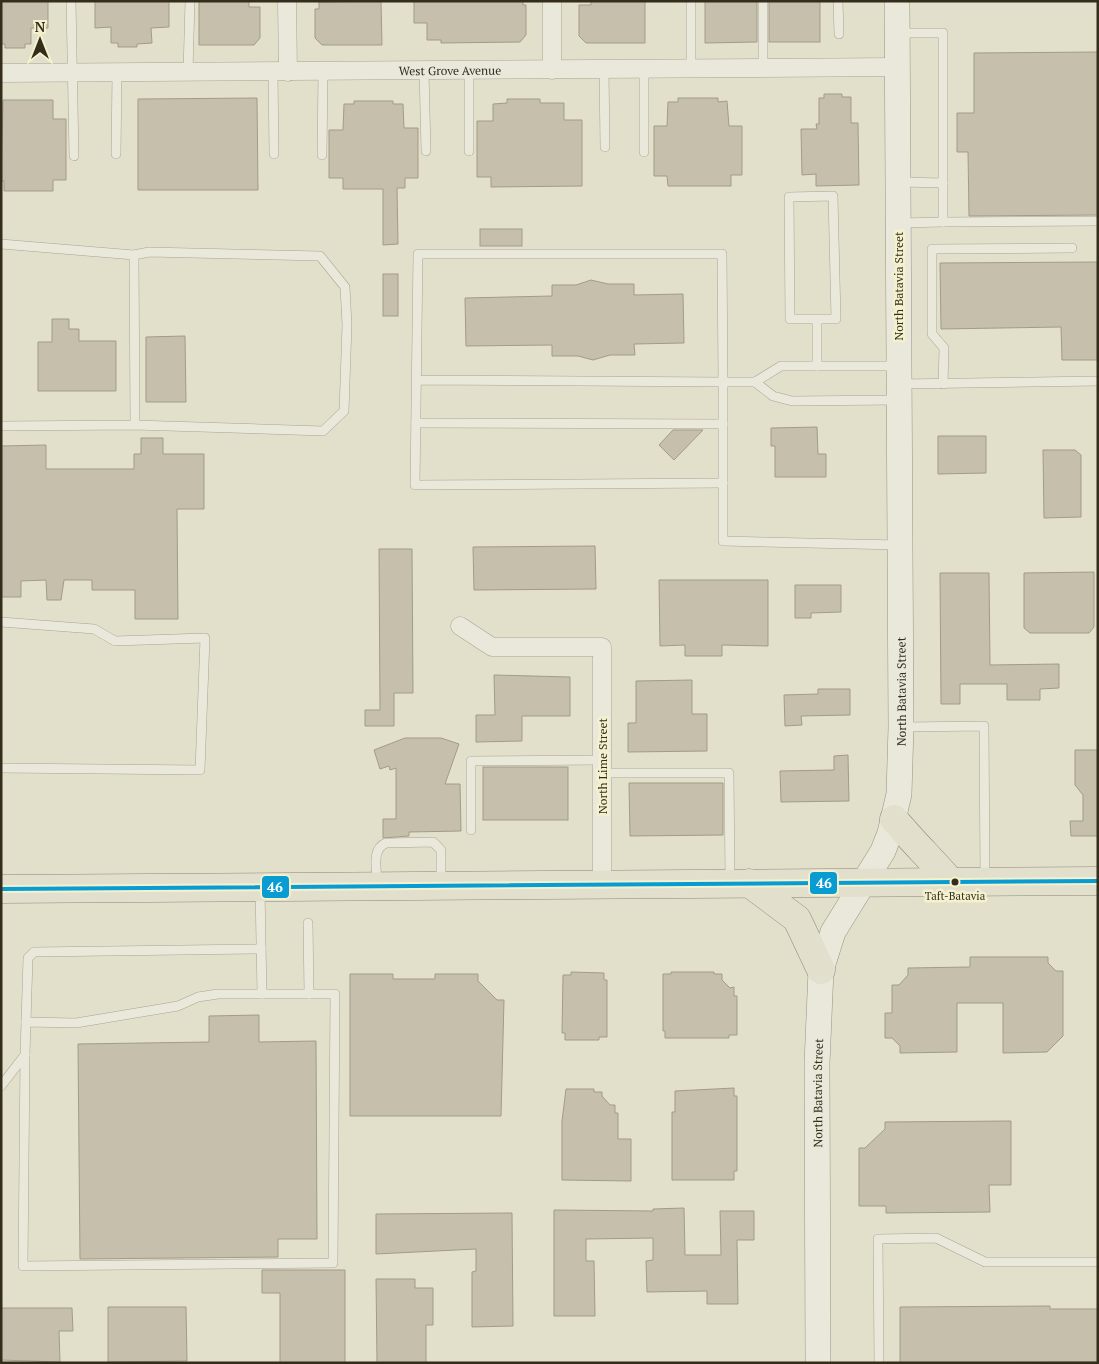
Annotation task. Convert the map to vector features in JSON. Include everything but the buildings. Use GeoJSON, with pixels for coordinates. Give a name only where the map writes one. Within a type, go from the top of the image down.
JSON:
{"type":"FeatureCollection","features":[{"type":"Feature","properties":{"kind":"main road","name":"North Batavia Street"},"geometry":{"type":"LineString","coordinates":[[818,1363],[817,1064],[821,970],[833,932],[865,882],[886,844],[894,819],[898,794],[901,727],[897,1]]}},
{"type":"Feature","properties":{"kind":"main road"},"geometry":{"type":"LineString","coordinates":[[894,819],[920,851],[931,859],[950,881]]}},
{"type":"Feature","properties":{"kind":"main road"},"geometry":{"type":"LineString","coordinates":[[1,889],[1098,881]]}},
{"type":"Feature","properties":{"kind":"main road"},"geometry":{"type":"LineString","coordinates":[[739,883],[797,919],[821,970]]}},
{"type":"Feature","properties":{"kind":"street"},"geometry":{"type":"LineString","coordinates":[[280,72],[287,1]]}},
{"type":"Feature","properties":{"kind":"street"},"geometry":{"type":"LineString","coordinates":[[552,1],[552,70]]}},
{"type":"Feature","properties":{"kind":"street","name":"West Grove Avenue"},"geometry":{"type":"LineString","coordinates":[[1,73],[469,72],[897,67]]}},
{"type":"Feature","properties":{"kind":"street","name":"North Lime Street"},"geometry":{"type":"LineString","coordinates":[[460,626],[492,647],[602,647],[602,884]]}},
{"type":"Feature","properties":{"kind":"lane"},"geometry":{"type":"LineString","coordinates":[[71,1],[74,156]]}},
{"type":"Feature","properties":{"kind":"lane"},"geometry":{"type":"LineString","coordinates":[[188,72],[190,1]]}},
{"type":"Feature","properties":{"kind":"lane"},"geometry":{"type":"LineString","coordinates":[[691,1],[692,69]]}},
{"type":"Feature","properties":{"kind":"lane"},"geometry":{"type":"LineString","coordinates":[[763,1],[763,68]]}},
{"type":"Feature","properties":{"kind":"lane"},"geometry":{"type":"LineString","coordinates":[[838,1],[839,34]]}},
{"type":"Feature","properties":{"kind":"lane"},"geometry":{"type":"LineString","coordinates":[[897,33],[943,33],[943,222]]}},
{"type":"Feature","properties":{"kind":"lane"},"geometry":{"type":"LineString","coordinates":[[604,69],[605,146]]}},
{"type":"Feature","properties":{"kind":"lane"},"geometry":{"type":"LineString","coordinates":[[644,69],[644,152]]}},
{"type":"Feature","properties":{"kind":"lane"},"geometry":{"type":"LineString","coordinates":[[424,71],[426,151]]}},
{"type":"Feature","properties":{"kind":"lane"},"geometry":{"type":"LineString","coordinates":[[274,154],[280,72]]}},
{"type":"Feature","properties":{"kind":"lane"},"geometry":{"type":"LineString","coordinates":[[322,155],[323,72]]}},
{"type":"Feature","properties":{"kind":"lane"},"geometry":{"type":"LineString","coordinates":[[469,72],[469,151]]}},
{"type":"Feature","properties":{"kind":"lane"},"geometry":{"type":"LineString","coordinates":[[116,154],[118,73]]}},
{"type":"Feature","properties":{"kind":"lane"},"geometry":{"type":"LineString","coordinates":[[898,182],[943,183]]}},
{"type":"Feature","properties":{"kind":"lane"},"geometry":{"type":"LineString","coordinates":[[834,196],[836,319],[816,319],[790,319],[789,197],[834,196]]}},
{"type":"Feature","properties":{"kind":"lane"},"geometry":{"type":"LineString","coordinates":[[898,223],[1098,221]]}},
{"type":"Feature","properties":{"kind":"lane"},"geometry":{"type":"LineString","coordinates":[[1,244],[134,254],[149,252],[320,256],[345,287],[347,325],[344,411],[323,431],[135,425],[1,426]]}},
{"type":"Feature","properties":{"kind":"lane"},"geometry":{"type":"LineString","coordinates":[[943,384],[944,348],[932,334],[932,249],[1072,248]]}},
{"type":"Feature","properties":{"kind":"lane"},"geometry":{"type":"LineString","coordinates":[[134,254],[135,425]]}},
{"type":"Feature","properties":{"kind":"lane"},"geometry":{"type":"LineString","coordinates":[[723,483],[415,485],[418,254],[722,254],[723,382],[723,424],[723,483],[723,541],[899,545]]}},
{"type":"Feature","properties":{"kind":"lane"},"geometry":{"type":"LineString","coordinates":[[816,319],[817,366]]}},
{"type":"Feature","properties":{"kind":"lane"},"geometry":{"type":"LineString","coordinates":[[416,380],[755,382],[781,366],[817,366],[899,383]]}},
{"type":"Feature","properties":{"kind":"lane"},"geometry":{"type":"LineString","coordinates":[[755,382],[773,396],[792,400],[899,383],[1098,381]]}},
{"type":"Feature","properties":{"kind":"lane"},"geometry":{"type":"LineString","coordinates":[[416,423],[723,424]]}},
{"type":"Feature","properties":{"kind":"lane"},"geometry":{"type":"LineString","coordinates":[[1,622],[94,628],[115,641],[205,638],[200,770],[1,768]]}},
{"type":"Feature","properties":{"kind":"lane"},"geometry":{"type":"LineString","coordinates":[[901,727],[984,726],[985,881]]}},
{"type":"Feature","properties":{"kind":"lane"},"geometry":{"type":"LineString","coordinates":[[471,830],[471,761],[729,773],[739,883]]}},
{"type":"Feature","properties":{"kind":"lane"},"geometry":{"type":"LineString","coordinates":[[377,886],[376,850],[380,845],[386,843],[433,842],[441,850],[441,885]]}},
{"type":"Feature","properties":{"kind":"lane"},"geometry":{"type":"LineString","coordinates":[[260,887],[262,994]]}},
{"type":"Feature","properties":{"kind":"lane"},"geometry":{"type":"LineString","coordinates":[[308,923],[309,994]]}},
{"type":"Feature","properties":{"kind":"lane"},"geometry":{"type":"LineString","coordinates":[[26,1022],[76,1022],[178,1006],[198,997],[218,994],[335,994],[333,1263],[23,1266],[25,1055],[26,1022],[28,958],[34,952],[262,949]]}},
{"type":"Feature","properties":{"kind":"lane"},"geometry":{"type":"LineString","coordinates":[[1,1086],[25,1055]]}},
{"type":"Feature","properties":{"kind":"lane"},"geometry":{"type":"LineString","coordinates":[[879,1363],[878,1239],[936,1238],[986,1262],[1098,1262]]}},
{"type":"Feature","properties":{"kind":"transit line","name":"46"},"geometry":{"type":"LineString","coordinates":[[1,889],[1098,881]]}},
{"type":"Feature","properties":{"kind":"place","name":"Taft-Batavia"},"geometry":{"type":"Point","coordinates":[955,882]}}]}
